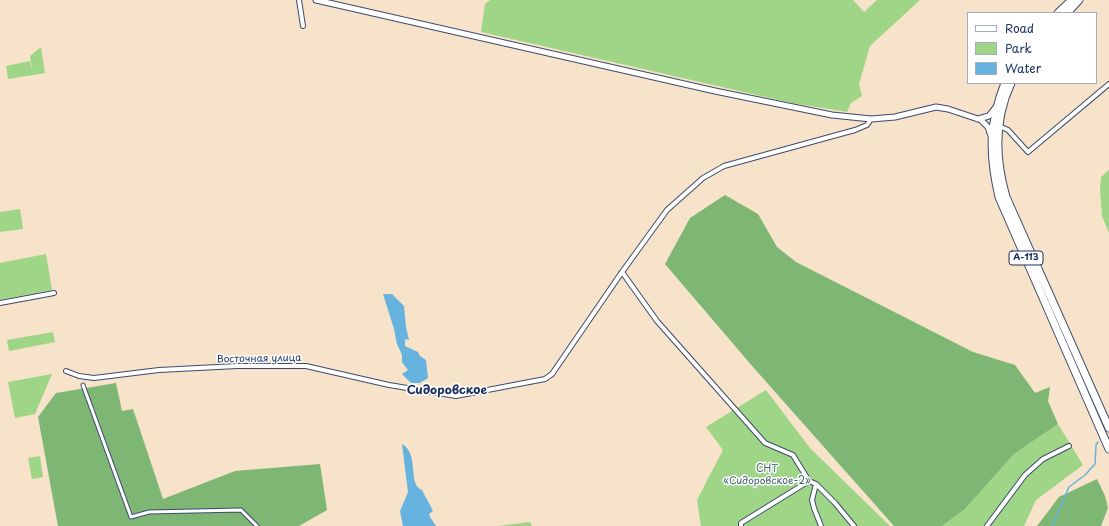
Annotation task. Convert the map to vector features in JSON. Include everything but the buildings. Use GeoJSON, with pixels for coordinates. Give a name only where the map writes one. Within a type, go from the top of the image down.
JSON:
{"type":"FeatureCollection","features":[{"type":"Feature","properties":{"kind":"highway"},"geometry":{"type":"LineString","coordinates":[[1059,12],[1072,0]]}},
{"type":"Feature","properties":{"kind":"highway"},"geometry":{"type":"LineString","coordinates":[[1067,12],[1079,0]]}},
{"type":"Feature","properties":{"kind":"highway","name":"А-113"},"geometry":{"type":"LineString","coordinates":[[1005,84],[997,106],[991,139],[993,171],[999,197],[1109,448]]}},
{"type":"Feature","properties":{"kind":"highway","name":"А-113"},"geometry":{"type":"LineString","coordinates":[[1011,84],[1005,99],[999,126],[998,161],[1001,181],[1006,197],[1037,270],[1109,428]]}},
{"type":"Feature","properties":{"kind":"highway"},"geometry":{"type":"LineString","coordinates":[[1104,436],[1109,457]]}},
{"type":"Feature","properties":{"kind":"street"},"geometry":{"type":"LineString","coordinates":[[299,0],[303,26]]}},
{"type":"Feature","properties":{"kind":"street"},"geometry":{"type":"LineString","coordinates":[[316,0],[783,106],[832,115],[871,119],[895,117],[936,107],[978,118],[989,116],[997,106]]}},
{"type":"Feature","properties":{"kind":"street"},"geometry":{"type":"LineString","coordinates":[[999,126],[1008,130],[1028,152],[1109,84]]}},
{"type":"Feature","properties":{"kind":"street"},"geometry":{"type":"LineString","coordinates":[[978,118],[988,128],[991,139]]}},
{"type":"Feature","properties":{"kind":"street","name":"Восточная улица"},"geometry":{"type":"LineString","coordinates":[[66,371],[79,376],[94,378],[159,370],[244,366],[306,366],[389,385],[456,396],[545,379],[552,374],[622,272],[667,210],[703,178],[724,166],[855,130],[867,125],[871,119]]}},
{"type":"Feature","properties":{"kind":"street"},"geometry":{"type":"LineString","coordinates":[[622,272],[657,321],[765,443],[793,455],[809,481],[816,484],[835,503],[854,526]]}},
{"type":"Feature","properties":{"kind":"street"},"geometry":{"type":"LineString","coordinates":[[0,302],[54,293]]}},
{"type":"Feature","properties":{"kind":"street"},"geometry":{"type":"LineString","coordinates":[[83,385],[131,516],[149,512],[241,510],[257,526]]}},
{"type":"Feature","properties":{"kind":"street"},"geometry":{"type":"LineString","coordinates":[[987,526],[1030,471],[1043,459],[1069,446]]}},
{"type":"Feature","properties":{"kind":"street"},"geometry":{"type":"LineString","coordinates":[[741,526],[741,523],[809,481]]}},
{"type":"Feature","properties":{"kind":"street"},"geometry":{"type":"LineString","coordinates":[[816,484],[812,500],[821,526]]}},
{"type":"Feature","properties":{"kind":"green space"},"geometry":{"type":"Polygon","coordinates":[[[490,0],[853,0],[864,12],[877,0],[920,0],[870,46],[859,84],[862,96],[851,103],[847,112],[792,103],[481,32],[485,4],[490,0]]]}},
{"type":"Feature","properties":{"kind":"green space"},"geometry":{"type":"Polygon","coordinates":[[[41,47],[45,73],[33,75],[30,56],[41,47]]]}},
{"type":"Feature","properties":{"kind":"green space"},"geometry":{"type":"Polygon","coordinates":[[[30,61],[33,75],[8,79],[6,66],[30,61]]]}},
{"type":"Feature","properties":{"kind":"green space"},"geometry":{"type":"Polygon","coordinates":[[[1109,170],[1109,233],[1102,216],[1100,190],[1101,177],[1109,170]]]}},
{"type":"Feature","properties":{"kind":"green space"},"geometry":{"type":"Polygon","coordinates":[[[725,195],[758,214],[777,247],[796,262],[973,352],[1015,365],[1035,393],[1050,387],[1048,401],[1058,424],[1014,454],[965,509],[942,526],[894,526],[753,367],[665,264],[690,218],[725,195]]]}},
{"type":"Feature","properties":{"kind":"green space"},"geometry":{"type":"Polygon","coordinates":[[[20,209],[23,229],[0,232],[0,212],[20,209]]]}},
{"type":"Feature","properties":{"kind":"green space"},"geometry":{"type":"Polygon","coordinates":[[[46,254],[52,290],[0,300],[0,263],[46,254]]]}},
{"type":"Feature","properties":{"kind":"green space"},"geometry":{"type":"Polygon","coordinates":[[[53,332],[55,342],[9,351],[7,340],[53,332]]]}},
{"type":"Feature","properties":{"kind":"green space"},"geometry":{"type":"Polygon","coordinates":[[[52,374],[35,414],[15,418],[8,382],[52,374]]]}},
{"type":"Feature","properties":{"kind":"green space"},"geometry":{"type":"Polygon","coordinates":[[[116,383],[122,411],[133,409],[163,499],[235,471],[320,464],[327,510],[299,526],[58,526],[38,417],[56,393],[116,383]]]}},
{"type":"Feature","properties":{"kind":"green space","name":"СНТ «Сидоровское-2»"},"geometry":{"type":"Polygon","coordinates":[[[766,390],[810,448],[890,526],[701,526],[697,500],[723,450],[706,427],[766,390]]]}},
{"type":"Feature","properties":{"kind":"green space"},"geometry":{"type":"Polygon","coordinates":[[[1058,424],[1083,465],[1036,500],[1024,526],[942,526],[965,509],[1014,454],[1058,424]]]}},
{"type":"Feature","properties":{"kind":"green space"},"geometry":{"type":"Polygon","coordinates":[[[40,456],[43,477],[32,479],[28,458],[40,456]]]}},
{"type":"Feature","properties":{"kind":"green space"},"geometry":{"type":"Polygon","coordinates":[[[1097,479],[1105,496],[1108,508],[1101,526],[1037,526],[1059,497],[1097,479]]]}},
{"type":"Feature","properties":{"kind":"green space"},"geometry":{"type":"Polygon","coordinates":[[[530,522],[532,526],[498,526],[530,522]]]}},
{"type":"Feature","properties":{"kind":"water"},"geometry":{"type":"Polygon","coordinates":[[[383,294],[392,294],[404,306],[409,340],[405,339],[405,346],[418,352],[420,356],[426,360],[428,378],[420,383],[411,383],[402,374],[408,370],[402,362],[402,355],[397,344],[383,294]]]}},
{"type":"Feature","properties":{"kind":"water"},"geometry":{"type":"Polygon","coordinates":[[[402,444],[411,455],[415,482],[422,490],[432,508],[433,511],[429,514],[436,526],[403,526],[400,511],[408,492],[402,444]]]}},
{"type":"Feature","properties":{"kind":"waterway"},"geometry":{"type":"LineString","coordinates":[[1052,526],[1069,487],[1085,475],[1095,464],[1096,445],[1098,442]]}},
{"type":"Feature","properties":{"kind":"district","name":"Сидоровское"},"geometry":{"type":"Point","coordinates":[447,391]}}]}
